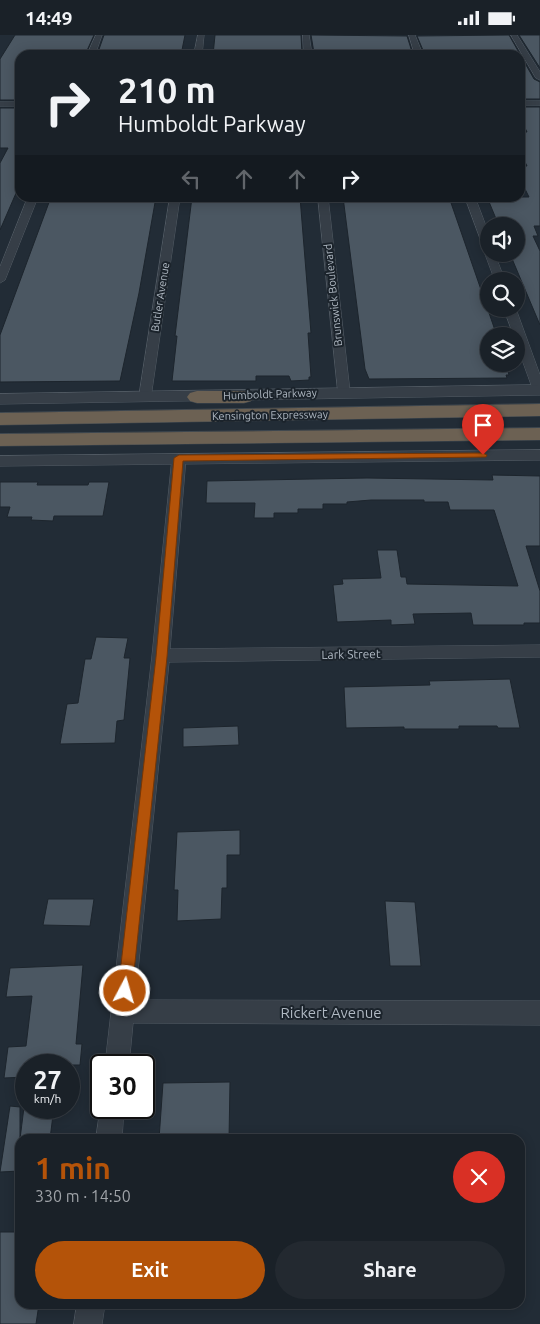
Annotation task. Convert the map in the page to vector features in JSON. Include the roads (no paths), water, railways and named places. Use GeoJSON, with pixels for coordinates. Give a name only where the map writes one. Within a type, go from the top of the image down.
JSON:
{"type":"FeatureCollection","features":[{"type":"Feature","properties":{"kind":"highway"},"geometry":{"type":"LineString","coordinates":[[196,397],[355,399],[538,410]]}},
{"type":"Feature","properties":{"kind":"highway","name":"Kensington Expressway"},"geometry":{"type":"LineString","coordinates":[[0,419],[538,410]]}},
{"type":"Feature","properties":{"kind":"highway","name":"Kensington Expressway"},"geometry":{"type":"LineString","coordinates":[[0,440],[540,434]]}},
{"type":"Feature","properties":{"kind":"street"},"geometry":{"type":"LineString","coordinates":[[93,50],[99,35]]}},
{"type":"Feature","properties":{"kind":"street"},"geometry":{"type":"LineString","coordinates":[[199,50],[201,35]]}},
{"type":"Feature","properties":{"kind":"street"},"geometry":{"type":"LineString","coordinates":[[306,35],[308,50]]}},
{"type":"Feature","properties":{"kind":"street"},"geometry":{"type":"LineString","coordinates":[[412,35],[417,50]]}},
{"type":"Feature","properties":{"kind":"street"},"geometry":{"type":"LineString","coordinates":[[514,35],[523,50]]}},
{"type":"Feature","properties":{"kind":"street"},"geometry":{"type":"LineString","coordinates":[[525,53],[540,78]]}},
{"type":"Feature","properties":{"kind":"street"},"geometry":{"type":"LineString","coordinates":[[525,103],[540,103]]}},
{"type":"Feature","properties":{"kind":"street"},"geometry":{"type":"LineString","coordinates":[[0,104],[15,104]]}},
{"type":"Feature","properties":{"kind":"street"},"geometry":{"type":"LineString","coordinates":[[0,280],[32,202]]}},
{"type":"Feature","properties":{"kind":"street","name":"Butler Avenue"},"geometry":{"type":"LineString","coordinates":[[145,397],[175,202]]}},
{"type":"Feature","properties":{"kind":"street","name":"Brunswick Boulevard"},"geometry":{"type":"LineString","coordinates":[[324,202],[344,392]]}},
{"type":"Feature","properties":{"kind":"street"},"geometry":{"type":"LineString","coordinates":[[472,202],[480,224]]}},
{"type":"Feature","properties":{"kind":"street"},"geometry":{"type":"LineString","coordinates":[[513,317],[540,390]]}},
{"type":"Feature","properties":{"kind":"street","name":"Humboldt Parkway"},"geometry":{"type":"LineString","coordinates":[[0,399],[540,390]]}},
{"type":"Feature","properties":{"kind":"street"},"geometry":{"type":"LineString","coordinates":[[0,461],[540,455]]}},
{"type":"Feature","properties":{"kind":"street"},"geometry":{"type":"LineString","coordinates":[[118,1054],[161,657],[179,458]]}},
{"type":"Feature","properties":{"kind":"street","name":"Lark Street"},"geometry":{"type":"LineString","coordinates":[[161,657],[540,651]]}},
{"type":"Feature","properties":{"kind":"street","name":"Rickert Avenue"},"geometry":{"type":"LineString","coordinates":[[123,1011],[540,1013]]}},
{"type":"Feature","properties":{"kind":"street"},"geometry":{"type":"LineString","coordinates":[[109,1134],[111,1119]]}},
{"type":"Feature","properties":{"kind":"street"},"geometry":{"type":"LineString","coordinates":[[88,1324],[90,1309]]}}]}
